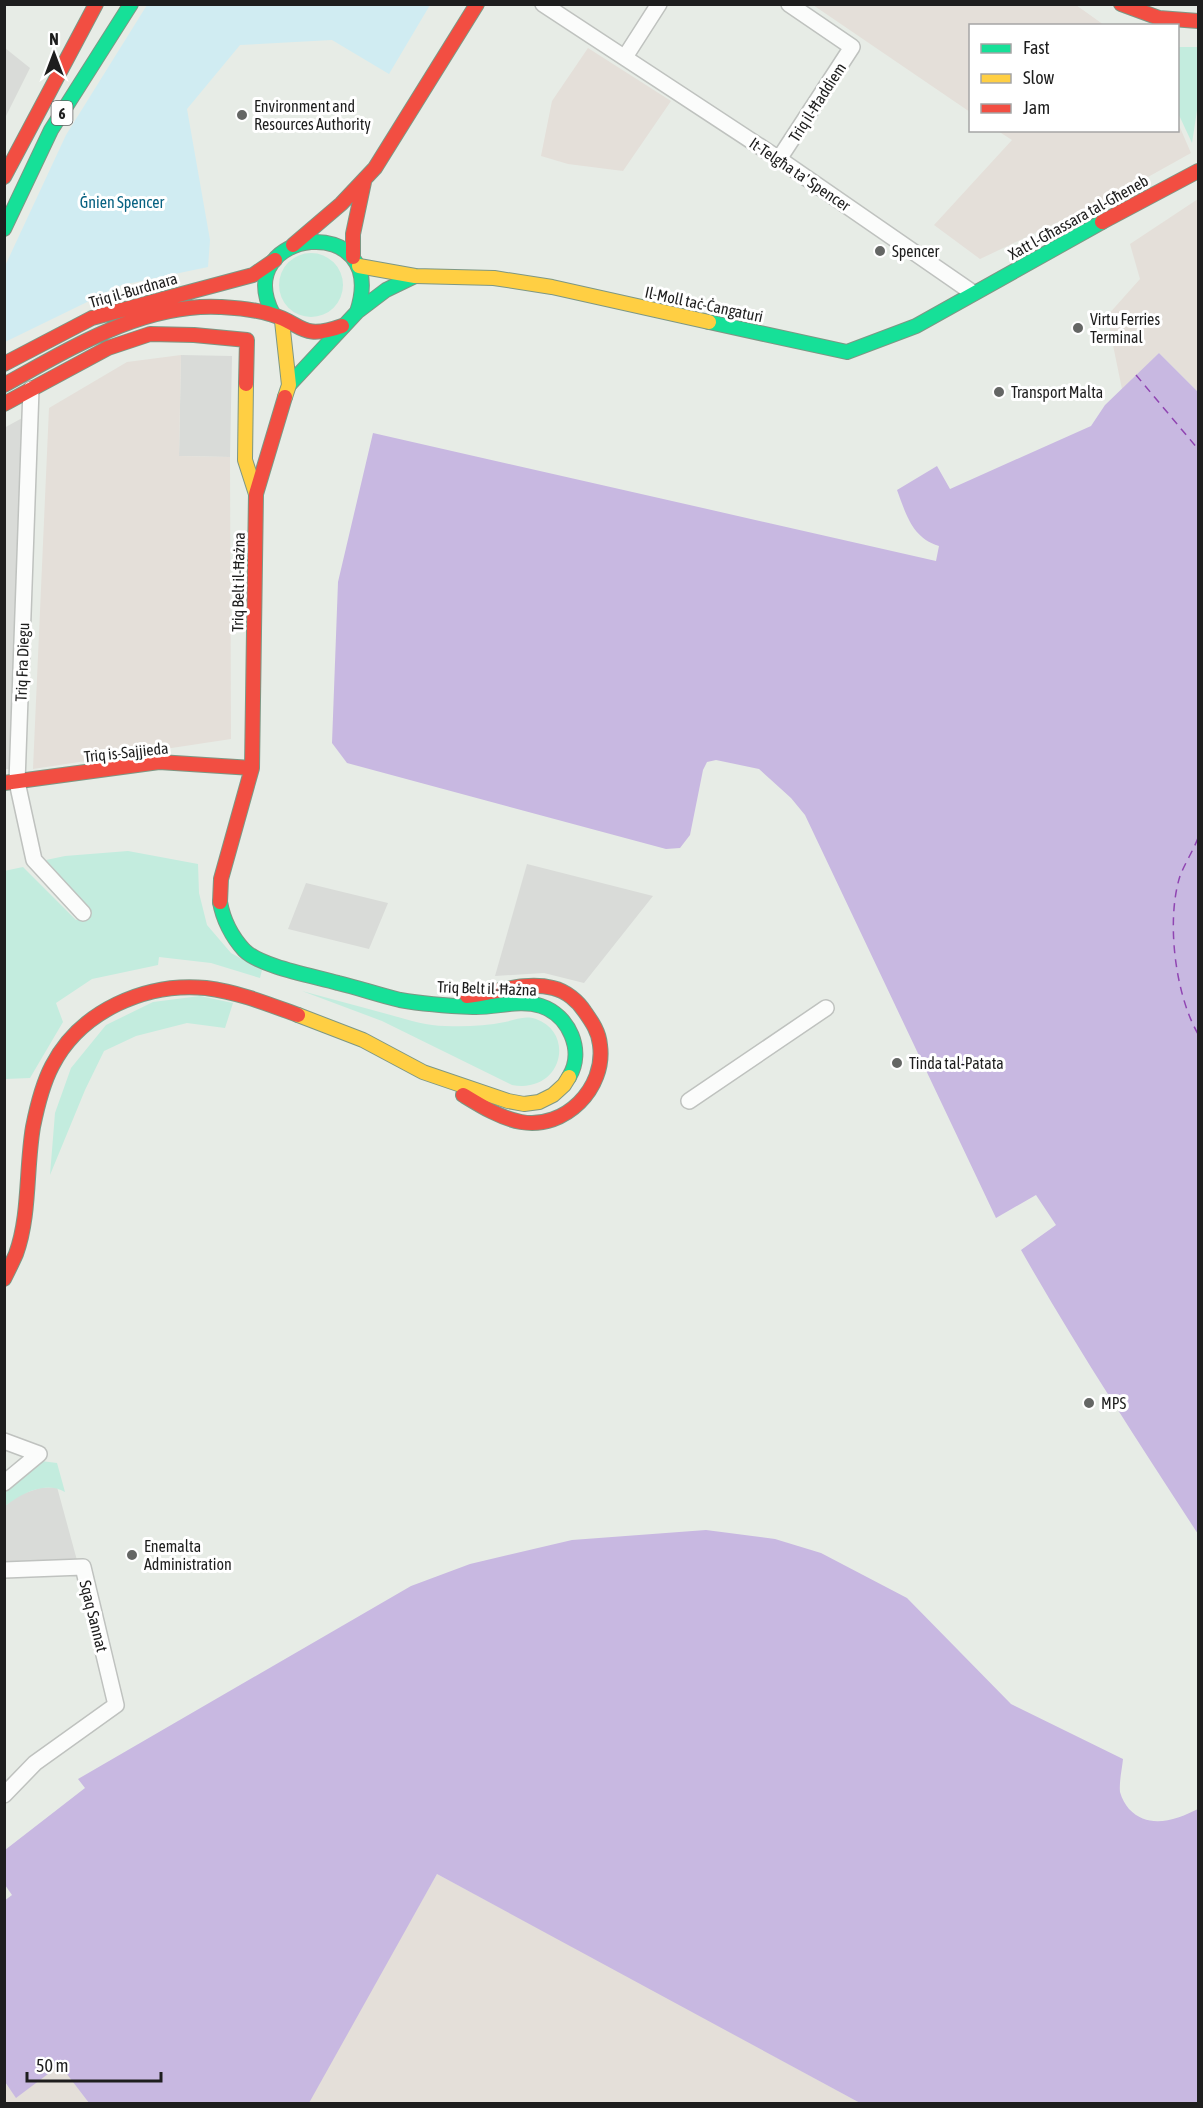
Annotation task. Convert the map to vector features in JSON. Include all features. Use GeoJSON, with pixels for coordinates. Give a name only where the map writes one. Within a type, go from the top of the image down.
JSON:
{"type":"FeatureCollection","features":[{"type":"Feature","properties":{"kind":"main road","name":"6"},"geometry":{"type":"LineString","coordinates":[[7,173],[96,4]]}},
{"type":"Feature","properties":{"kind":"main road","name":"6"},"geometry":{"type":"LineString","coordinates":[[4,229],[51,130],[131,4]]}},
{"type":"Feature","properties":{"kind":"main road"},"geometry":{"type":"LineString","coordinates":[[289,385],[278,318],[267,301],[266,284],[275,260],[364,182],[477,4]]}},
{"type":"Feature","properties":{"kind":"main road"},"geometry":{"type":"LineString","coordinates":[[1121,4],[1136,12],[1158,18],[1186,22],[1198,21]]}},
{"type":"Feature","properties":{"kind":"main road","name":"Xatt l-Għassara tal-Għeneb"},"geometry":{"type":"LineString","coordinates":[[973,293],[1198,171]]}},
{"type":"Feature","properties":{"kind":"main road"},"geometry":{"type":"LineString","coordinates":[[289,385],[357,312],[362,301],[363,277],[356,262],[353,234],[364,182]]}},
{"type":"Feature","properties":{"kind":"main road"},"geometry":{"type":"LineString","coordinates":[[293,245],[307,241],[322,242],[336,247],[356,262]]}},
{"type":"Feature","properties":{"kind":"main road","name":"Triq il-Burdnara"},"geometry":{"type":"LineString","coordinates":[[4,364],[92,318],[167,296],[253,275],[275,260]]}},
{"type":"Feature","properties":{"kind":"main road","name":"Il-Moll taċ-Ċangaturi"},"geometry":{"type":"LineString","coordinates":[[356,262],[415,276],[494,278],[552,287],[847,352],[916,327],[973,293]]}},
{"type":"Feature","properties":{"kind":"main road","name":"Il-Moll taċ-Ċangaturi"},"geometry":{"type":"LineString","coordinates":[[357,312],[386,290],[415,276]]}},
{"type":"Feature","properties":{"kind":"main road"},"geometry":{"type":"LineString","coordinates":[[4,385],[100,333],[151,314],[216,307],[278,318],[302,331],[329,332],[342,327]]}},
{"type":"Feature","properties":{"kind":"main road"},"geometry":{"type":"LineString","coordinates":[[4,404],[108,348],[150,334],[247,340],[246,460],[256,494]]}},
{"type":"Feature","properties":{"kind":"main road","name":"Triq Belt il-Ħażna"},"geometry":{"type":"LineString","coordinates":[[4,1279],[16,1253],[22,1225],[33,1129],[40,1096],[52,1066],[69,1040],[92,1020],[121,1001],[149,991],[180,988],[205,988],[238,994],[363,1040],[423,1072],[508,1101],[524,1104],[539,1102],[553,1095],[564,1085],[572,1072],[575,1057],[574,1041],[568,1027],[557,1015],[544,1007],[529,1003],[474,1007],[402,1000],[268,964],[246,951],[225,922],[220,903],[221,879],[252,768],[256,494],[289,385]]}},
{"type":"Feature","properties":{"kind":"main road","name":"Triq is-Sajjieda"},"geometry":{"type":"LineString","coordinates":[[11,783],[159,762],[252,768]]}},
{"type":"Feature","properties":{"kind":"main road"},"geometry":{"type":"LineString","coordinates":[[402,1000],[474,996],[514,986],[536,984],[557,988],[575,999],[589,1014],[598,1033],[602,1054],[598,1076],[588,1095],[572,1110],[553,1120],[531,1123],[493,1113],[423,1072]]}},
{"type":"Feature","properties":{"kind":"street","name":"It-Telgħa ta' Spencer"},"geometry":{"type":"LineString","coordinates":[[543,4],[779,159],[973,293]]}},
{"type":"Feature","properties":{"kind":"street"},"geometry":{"type":"LineString","coordinates":[[625,57],[659,4]]}},
{"type":"Feature","properties":{"kind":"street","name":"Triq il-Ħaddiem"},"geometry":{"type":"LineString","coordinates":[[779,159],[852,47],[789,4]]}},
{"type":"Feature","properties":{"kind":"street"},"geometry":{"type":"LineString","coordinates":[[4,142],[34,121]]}},
{"type":"Feature","properties":{"kind":"street","name":"Triq Fra Diegu"},"geometry":{"type":"LineString","coordinates":[[31,389],[11,783],[34,860],[83,913]]}},
{"type":"Feature","properties":{"kind":"street"},"geometry":{"type":"LineString","coordinates":[[689,1101],[826,1008]]}},
{"type":"Feature","properties":{"kind":"street"},"geometry":{"type":"LineString","coordinates":[[4,1441],[39,1454],[4,1483]]}},
{"type":"Feature","properties":{"kind":"street","name":"Sqaq Sannat"},"geometry":{"type":"LineString","coordinates":[[4,1570],[82,1567],[116,1705],[35,1763],[4,1795]]}},
{"type":"Feature","properties":{"kind":"shaded area"},"geometry":{"type":"Polygon","coordinates":[[[813,5],[1076,5],[1103,24],[969,24],[969,111],[813,5]]]}},
{"type":"Feature","properties":{"kind":"shaded area"},"geometry":{"type":"Polygon","coordinates":[[[5,48],[30,68],[5,118],[5,48]]]}},
{"type":"Feature","properties":{"kind":"shaded area"},"geometry":{"type":"Polygon","coordinates":[[[588,48],[671,101],[623,171],[568,164],[541,156],[552,101],[588,48]]]}},
{"type":"Feature","properties":{"kind":"shaded area"},"geometry":{"type":"Polygon","coordinates":[[[1179,125],[1191,153],[1121,192],[980,259],[934,225],[1012,140],[1000,132],[1179,132],[1179,125]]]}},
{"type":"Feature","properties":{"kind":"shaded area"},"geometry":{"type":"Polygon","coordinates":[[[1198,199],[1198,392],[1159,353],[1122,389],[1107,316],[1140,279],[1130,244],[1198,199]]]}},
{"type":"Feature","properties":{"kind":"shaded area"},"geometry":{"type":"Polygon","coordinates":[[[1159,353],[1198,392],[1198,1534],[1085,1358],[1021,1250],[1056,1225],[1036,1195],[996,1218],[805,815],[791,798],[759,769],[716,760],[707,762],[703,770],[690,835],[680,848],[666,849],[347,763],[332,743],[338,582],[373,433],[936,561],[939,546],[916,531],[907,516],[897,490],[937,466],[950,489],[1091,426],[1105,405],[1159,353]]]}},
{"type":"Feature","properties":{"kind":"shaded area"},"geometry":{"type":"Polygon","coordinates":[[[181,355],[232,356],[230,457],[179,456],[181,355]]]}},
{"type":"Feature","properties":{"kind":"shaded area"},"geometry":{"type":"Polygon","coordinates":[[[181,355],[179,456],[230,457],[231,739],[33,769],[49,408],[127,362],[181,355]]]}},
{"type":"Feature","properties":{"kind":"shaded area"},"geometry":{"type":"Polygon","coordinates":[[[24,417],[12,769],[5,769],[4,428],[24,417]]]}},
{"type":"Feature","properties":{"kind":"shaded area"},"geometry":{"type":"Polygon","coordinates":[[[527,864],[653,896],[584,983],[544,973],[495,976],[527,864]]]}},
{"type":"Feature","properties":{"kind":"shaded area"},"geometry":{"type":"Polygon","coordinates":[[[306,883],[388,903],[369,949],[288,929],[306,883]]]}},
{"type":"Feature","properties":{"kind":"shaded area"},"geometry":{"type":"Polygon","coordinates":[[[57,1487],[78,1564],[5,1568],[5,1506],[19,1495],[40,1488],[57,1487]]]}},
{"type":"Feature","properties":{"kind":"shaded area"},"geometry":{"type":"Polygon","coordinates":[[[706,1530],[775,1539],[821,1553],[907,1598],[1011,1704],[1123,1759],[1120,1792],[1128,1807],[1137,1815],[1145,1819],[1163,1821],[1181,1817],[1198,1809],[1198,2103],[860,2103],[437,1874],[309,2103],[89,2103],[60,2065],[16,2098],[5,2082],[4,1901],[12,1895],[5,1885],[5,1850],[85,1788],[78,1779],[411,1586],[470,1564],[572,1540],[706,1530]]]}},
{"type":"Feature","properties":{"kind":"shaded area"},"geometry":{"type":"Polygon","coordinates":[[[437,1874],[596,1959],[860,2103],[306,2104],[437,1874]]]}},
{"type":"Feature","properties":{"kind":"shaded area"},"geometry":{"type":"Polygon","coordinates":[[[60,2064],[89,2103],[5,2103],[4,2082],[17,2097],[60,2064]]]}},
{"type":"Feature","properties":{"kind":"green space","name":"Ġnien Spencer"},"geometry":{"type":"Polygon","coordinates":[[[147,5],[430,5],[389,74],[332,40],[240,45],[187,109],[210,240],[208,267],[122,285],[5,342],[5,266],[66,135],[147,5]]]}},
{"type":"Feature","properties":{"kind":"green space"},"geometry":{"type":"Polygon","coordinates":[[[1179,47],[1198,47],[1198,104],[1192,143],[1179,115],[1179,47]]]}},
{"type":"Feature","properties":{"kind":"green space"},"geometry":{"type":"Polygon","coordinates":[[[305,253],[317,253],[334,262],[341,273],[343,285],[341,297],[334,308],[317,317],[305,317],[293,312],[284,303],[279,291],[279,279],[284,267],[293,258],[305,253]]]}},
{"type":"Feature","properties":{"kind":"green space"},"geometry":{"type":"Polygon","coordinates":[[[128,851],[198,864],[199,893],[207,925],[231,953],[262,970],[260,978],[211,963],[159,957],[158,965],[92,979],[56,1003],[63,1022],[30,1078],[5,1079],[4,871],[23,867],[76,920],[90,909],[46,860],[65,856],[128,851]]]}},
{"type":"Feature","properties":{"kind":"green space"},"geometry":{"type":"Polygon","coordinates":[[[302,991],[430,1025],[475,1026],[524,1018],[536,1019],[549,1026],[556,1036],[559,1048],[558,1061],[552,1072],[542,1080],[529,1085],[512,1085],[382,1021],[302,991]]]}},
{"type":"Feature","properties":{"kind":"green space"},"geometry":{"type":"Polygon","coordinates":[[[200,996],[233,1003],[225,1028],[187,1023],[136,1036],[104,1051],[85,1090],[50,1175],[55,1113],[71,1068],[106,1025],[153,1002],[200,996]]]}},
{"type":"Feature","properties":{"kind":"green space"},"geometry":{"type":"Polygon","coordinates":[[[41,1461],[57,1463],[65,1492],[49,1487],[41,1488],[18,1497],[5,1506],[5,1489],[41,1461]]]}},
{"type":"Feature","properties":{"kind":"ferry route"},"geometry":{"type":"LineString","coordinates":[[1136,375],[1198,449]]}},
{"type":"Feature","properties":{"kind":"ferry route"},"geometry":{"type":"LineString","coordinates":[[1198,838],[1180,876],[1176,894],[1173,935],[1184,999],[1198,1034]]}},
{"type":"Feature","properties":{"kind":"traffic: fast"},"geometry":{"type":"LineString","coordinates":[[4,229],[51,130],[131,4]]}},
{"type":"Feature","properties":{"kind":"traffic: fast"},"geometry":{"type":"LineString","coordinates":[[709,322],[847,352],[916,326],[1102,222]]}},
{"type":"Feature","properties":{"kind":"traffic: fast"},"geometry":{"type":"LineString","coordinates":[[273,314],[265,285],[272,263],[289,248],[311,242],[333,245],[352,257],[361,279],[357,312],[289,385]]}},
{"type":"Feature","properties":{"kind":"traffic: fast"},"geometry":{"type":"LineString","coordinates":[[357,312],[386,290],[415,276]]}},
{"type":"Feature","properties":{"kind":"traffic: fast"},"geometry":{"type":"LineString","coordinates":[[220,902],[229,928],[244,950],[275,966],[400,1000],[473,1007],[524,1003],[541,1006],[551,1011],[566,1026],[575,1045],[574,1067],[569,1077]]}},
{"type":"Feature","properties":{"kind":"traffic: slow"},"geometry":{"type":"LineString","coordinates":[[359,266],[415,276],[494,278],[552,287],[709,322]]}},
{"type":"Feature","properties":{"kind":"traffic: slow"},"geometry":{"type":"LineString","coordinates":[[282,321],[289,385],[285,397]]}},
{"type":"Feature","properties":{"kind":"traffic: slow"},"geometry":{"type":"LineString","coordinates":[[246,384],[245,460],[256,494]]}},
{"type":"Feature","properties":{"kind":"traffic: slow"},"geometry":{"type":"LineString","coordinates":[[298,1015],[363,1040],[423,1072],[508,1101],[524,1104],[539,1102],[553,1095],[569,1077]]}},
{"type":"Feature","properties":{"kind":"traffic: jam"},"geometry":{"type":"LineString","coordinates":[[4,177],[96,4]]}},
{"type":"Feature","properties":{"kind":"traffic: jam"},"geometry":{"type":"LineString","coordinates":[[293,245],[341,204],[375,168],[477,4]]}},
{"type":"Feature","properties":{"kind":"traffic: jam"},"geometry":{"type":"LineString","coordinates":[[1121,4],[1159,18],[1198,21]]}},
{"type":"Feature","properties":{"kind":"traffic: jam"},"geometry":{"type":"LineString","coordinates":[[1102,222],[1198,171]]}},
{"type":"Feature","properties":{"kind":"traffic: jam"},"geometry":{"type":"LineString","coordinates":[[353,257],[353,234],[364,182]]}},
{"type":"Feature","properties":{"kind":"traffic: jam"},"geometry":{"type":"LineString","coordinates":[[4,364],[92,318],[253,275],[275,260]]}},
{"type":"Feature","properties":{"kind":"traffic: jam"},"geometry":{"type":"LineString","coordinates":[[4,385],[107,331],[163,312],[220,307],[270,314],[309,331],[318,332],[342,326]]}},
{"type":"Feature","properties":{"kind":"traffic: jam"},"geometry":{"type":"LineString","coordinates":[[4,404],[108,348],[150,334],[247,340],[246,384]]}},
{"type":"Feature","properties":{"kind":"traffic: jam"},"geometry":{"type":"LineString","coordinates":[[220,902],[221,879],[252,768],[256,494],[285,397]]}},
{"type":"Feature","properties":{"kind":"traffic: jam"},"geometry":{"type":"LineString","coordinates":[[4,783],[159,762],[252,768]]}},
{"type":"Feature","properties":{"kind":"traffic: jam"},"geometry":{"type":"LineString","coordinates":[[463,1095],[506,1118],[537,1123],[553,1119],[579,1103],[589,1090],[600,1061],[600,1045],[595,1027],[579,1004],[562,991],[531,986],[467,996]]}},
{"type":"Feature","properties":{"kind":"traffic: jam"},"geometry":{"type":"LineString","coordinates":[[4,1279],[16,1254],[24,1224],[31,1143],[40,1096],[52,1066],[64,1047],[79,1030],[117,1004],[161,990],[183,987],[230,992],[298,1015]]}},
{"type":"Feature","properties":{"kind":"place","name":"Environment and Resources Authority"},"geometry":{"type":"Point","coordinates":[242,115]}},
{"type":"Feature","properties":{"kind":"place","name":"Spencer"},"geometry":{"type":"Point","coordinates":[880,251]}},
{"type":"Feature","properties":{"kind":"place","name":"Virtu Ferries Terminal"},"geometry":{"type":"Point","coordinates":[1078,328]}},
{"type":"Feature","properties":{"kind":"place","name":"Transport Malta"},"geometry":{"type":"Point","coordinates":[999,392]}},
{"type":"Feature","properties":{"kind":"place","name":"Tinda tal-Patata"},"geometry":{"type":"Point","coordinates":[897,1063]}},
{"type":"Feature","properties":{"kind":"place","name":"MPS"},"geometry":{"type":"Point","coordinates":[1089,1403]}},
{"type":"Feature","properties":{"kind":"place","name":"Enemalta Administration"},"geometry":{"type":"Point","coordinates":[132,1555]}}]}
